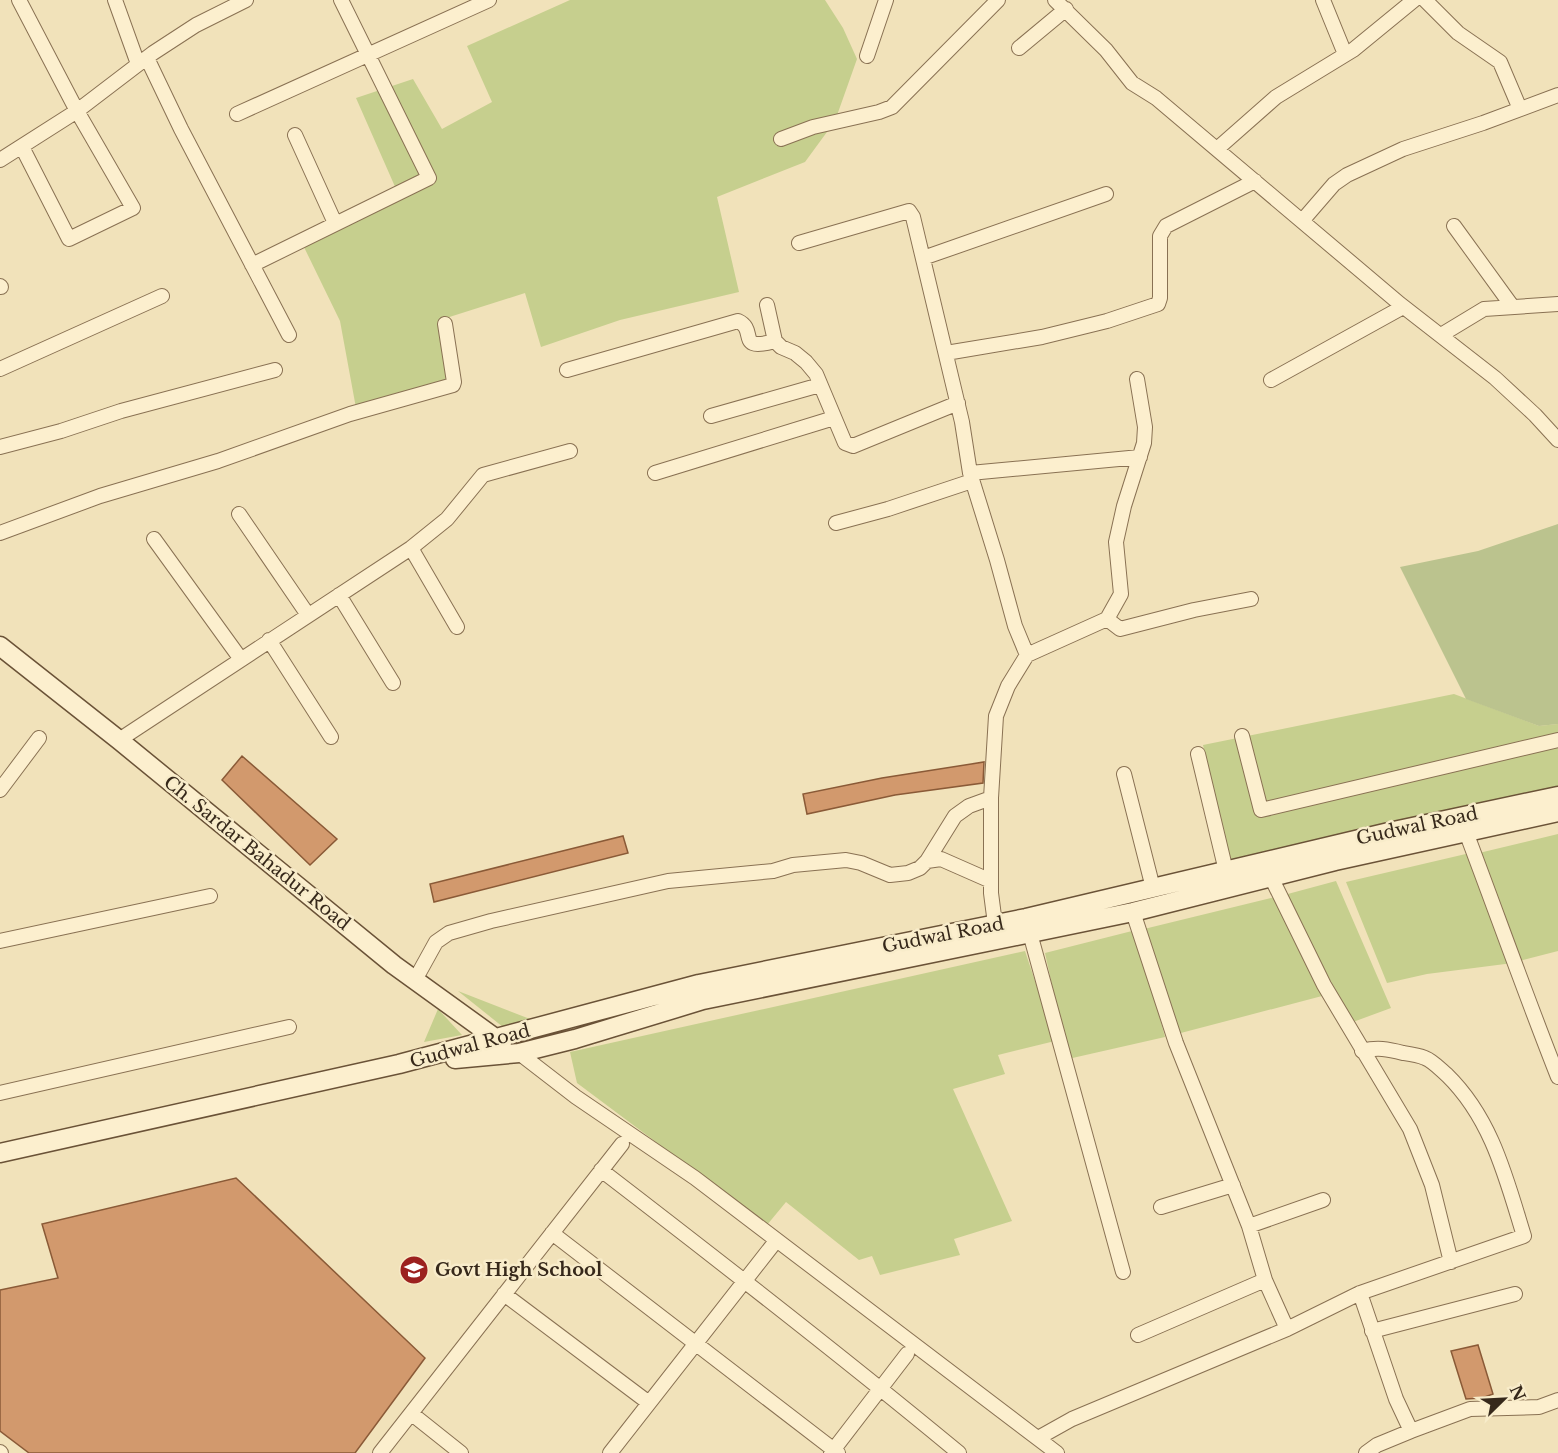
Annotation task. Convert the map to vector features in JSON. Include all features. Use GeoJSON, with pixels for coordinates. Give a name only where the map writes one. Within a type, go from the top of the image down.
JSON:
{"type":"FeatureCollection","features":[{"type":"Feature","properties":{"kind":"main road","name":"Ch. Sardar Bahadur Road"},"geometry":{"type":"LineString","coordinates":[[0,646],[415,980],[497,1040],[519,1053]]}},
{"type":"Feature","properties":{"kind":"main road","name":"Gudwal Road"},"geometry":{"type":"LineString","coordinates":[[399,1064],[519,1053],[575,1039],[703,1000],[1028,926],[1153,888],[1389,832],[1558,796]]}},
{"type":"Feature","properties":{"kind":"main road","name":"Gudwal Road"},"geometry":{"type":"LineString","coordinates":[[399,1064],[497,1040],[699,984],[995,924],[1028,926],[1133,912],[1271,877],[1558,812]]}},
{"type":"Feature","properties":{"kind":"main road"},"geometry":{"type":"LineString","coordinates":[[0,1153],[399,1064]]}},
{"type":"Feature","properties":{"kind":"street"},"geometry":{"type":"LineString","coordinates":[[19,0],[77,111],[133,208],[69,239],[22,147]]}},
{"type":"Feature","properties":{"kind":"street"},"geometry":{"type":"LineString","coordinates":[[115,0],[142,61],[289,335]]}},
{"type":"Feature","properties":{"kind":"street"},"geometry":{"type":"LineString","coordinates":[[0,160],[77,111],[142,61],[196,25],[246,0]]}},
{"type":"Feature","properties":{"kind":"street"},"geometry":{"type":"LineString","coordinates":[[252,265],[429,178],[341,0]]}},
{"type":"Feature","properties":{"kind":"street"},"geometry":{"type":"LineString","coordinates":[[237,114],[489,0]]}},
{"type":"Feature","properties":{"kind":"street"},"geometry":{"type":"LineString","coordinates":[[867,56],[886,0]]}},
{"type":"Feature","properties":{"kind":"street"},"geometry":{"type":"LineString","coordinates":[[781,139],[813,127],[892,107],[998,0]]}},
{"type":"Feature","properties":{"kind":"street"},"geometry":{"type":"LineString","coordinates":[[1055,0],[1106,50],[1132,83],[1156,98],[1403,307],[1496,378],[1558,440]]}},
{"type":"Feature","properties":{"kind":"street"},"geometry":{"type":"LineString","coordinates":[[1323,0],[1345,54]]}},
{"type":"Feature","properties":{"kind":"street"},"geometry":{"type":"LineString","coordinates":[[1217,149],[1256,112],[1283,91],[1364,42],[1414,0]]}},
{"type":"Feature","properties":{"kind":"street"},"geometry":{"type":"LineString","coordinates":[[1425,0],[1458,33],[1500,62],[1520,109]]}},
{"type":"Feature","properties":{"kind":"street"},"geometry":{"type":"LineString","coordinates":[[1019,48],[1066,9]]}},
{"type":"Feature","properties":{"kind":"street"},"geometry":{"type":"LineString","coordinates":[[1302,221],[1334,184],[1347,175],[1403,149],[1558,95]]}},
{"type":"Feature","properties":{"kind":"street"},"geometry":{"type":"LineString","coordinates":[[295,135],[335,223]]}},
{"type":"Feature","properties":{"kind":"street"},"geometry":{"type":"LineString","coordinates":[[946,353],[1042,337],[1107,321],[1158,304],[1160,298],[1160,236],[1166,226],[1255,181]]}},
{"type":"Feature","properties":{"kind":"street"},"geometry":{"type":"LineString","coordinates":[[923,258],[1106,194]]}},
{"type":"Feature","properties":{"kind":"street"},"geometry":{"type":"LineString","coordinates":[[799,243],[909,211],[913,217],[958,403],[971,477],[1015,626],[1027,656]]}},
{"type":"Feature","properties":{"kind":"street"},"geometry":{"type":"LineString","coordinates":[[1454,226],[1512,306]]}},
{"type":"Feature","properties":{"kind":"street"},"geometry":{"type":"LineString","coordinates":[[0,369],[162,296]]}},
{"type":"Feature","properties":{"kind":"street"},"geometry":{"type":"LineString","coordinates":[[1441,335],[1485,309],[1558,304]]}},
{"type":"Feature","properties":{"kind":"street"},"geometry":{"type":"LineString","coordinates":[[767,305],[775,341],[806,362],[816,374],[845,443],[853,446],[958,403]]}},
{"type":"Feature","properties":{"kind":"street"},"geometry":{"type":"LineString","coordinates":[[1271,380],[1403,307]]}},
{"type":"Feature","properties":{"kind":"street"},"geometry":{"type":"LineString","coordinates":[[567,370],[738,321],[745,326],[750,342],[753,344],[760,345],[775,341]]}},
{"type":"Feature","properties":{"kind":"street"},"geometry":{"type":"LineString","coordinates":[[0,533],[100,496],[218,461],[350,414],[453,385],[444,324]]}},
{"type":"Feature","properties":{"kind":"street"},"geometry":{"type":"LineString","coordinates":[[0,447],[61,431],[121,411],[275,370]]}},
{"type":"Feature","properties":{"kind":"street"},"geometry":{"type":"LineString","coordinates":[[995,924],[991,881],[996,716],[1008,686],[1027,656],[1107,619],[1121,594],[1116,542],[1124,506],[1144,442],[1145,427],[1137,380]]}},
{"type":"Feature","properties":{"kind":"street"},"geometry":{"type":"LineString","coordinates":[[711,416],[820,385]]}},
{"type":"Feature","properties":{"kind":"street"},"geometry":{"type":"LineString","coordinates":[[656,473],[834,418]]}},
{"type":"Feature","properties":{"kind":"street"},"geometry":{"type":"LineString","coordinates":[[119,740],[240,658],[411,548],[447,519],[483,475],[570,451]]}},
{"type":"Feature","properties":{"kind":"street"},"geometry":{"type":"LineString","coordinates":[[836,523],[888,509],[971,477],[1140,457]]}},
{"type":"Feature","properties":{"kind":"street"},"geometry":{"type":"LineString","coordinates":[[239,514],[308,615]]}},
{"type":"Feature","properties":{"kind":"street"},"geometry":{"type":"LineString","coordinates":[[154,539],[240,658]]}},
{"type":"Feature","properties":{"kind":"street"},"geometry":{"type":"LineString","coordinates":[[411,548],[457,627]]}},
{"type":"Feature","properties":{"kind":"street"},"geometry":{"type":"LineString","coordinates":[[339,595],[393,683]]}},
{"type":"Feature","properties":{"kind":"street"},"geometry":{"type":"LineString","coordinates":[[1107,619],[1120,629],[1194,610],[1251,599]]}},
{"type":"Feature","properties":{"kind":"street"},"geometry":{"type":"LineString","coordinates":[[269,640],[331,737]]}},
{"type":"Feature","properties":{"kind":"street"},"geometry":{"type":"LineString","coordinates":[[1242,736],[1262,810],[1558,740]]}},
{"type":"Feature","properties":{"kind":"street"},"geometry":{"type":"LineString","coordinates":[[0,790],[39,738]]}},
{"type":"Feature","properties":{"kind":"street"},"geometry":{"type":"LineString","coordinates":[[1198,754],[1226,871]]}},
{"type":"Feature","properties":{"kind":"street"},"geometry":{"type":"LineString","coordinates":[[1124,774],[1153,888]]}},
{"type":"Feature","properties":{"kind":"street"},"geometry":{"type":"LineString","coordinates":[[415,980],[436,942],[449,933],[491,921],[668,881],[773,871],[793,866],[846,860],[861,863],[890,875],[909,873],[920,868],[927,861],[955,816],[969,807],[992,798]]}},
{"type":"Feature","properties":{"kind":"street"},"geometry":{"type":"LineString","coordinates":[[1466,832],[1558,1077]]}},
{"type":"Feature","properties":{"kind":"street"},"geometry":{"type":"LineString","coordinates":[[927,861],[941,859],[991,881]]}},
{"type":"Feature","properties":{"kind":"street"},"geometry":{"type":"LineString","coordinates":[[1271,877],[1324,985],[1410,1130],[1432,1185],[1451,1263]]}},
{"type":"Feature","properties":{"kind":"street"},"geometry":{"type":"LineString","coordinates":[[0,940],[210,896]]}},
{"type":"Feature","properties":{"kind":"street"},"geometry":{"type":"LineString","coordinates":[[1133,912],[1176,1043],[1249,1226],[1265,1280],[1287,1329]]}},
{"type":"Feature","properties":{"kind":"street"},"geometry":{"type":"LineString","coordinates":[[1028,926],[1123,1272]]}},
{"type":"Feature","properties":{"kind":"street"},"geometry":{"type":"LineString","coordinates":[[0,1093],[288,1027]]}},
{"type":"Feature","properties":{"kind":"street"},"geometry":{"type":"LineString","coordinates":[[1038,1438],[1072,1419],[1287,1329],[1360,1293],[1524,1236],[1506,1176],[1491,1139],[1478,1113],[1462,1091],[1426,1058],[1384,1048],[1362,1051]]}},
{"type":"Feature","properties":{"kind":"street"},"geometry":{"type":"LineString","coordinates":[[519,1053],[576,1097],[695,1178],[1057,1453]]}},
{"type":"Feature","properties":{"kind":"street"},"geometry":{"type":"LineString","coordinates":[[380,1453],[622,1144]]}},
{"type":"Feature","properties":{"kind":"street"},"geometry":{"type":"LineString","coordinates":[[601,1170],[744,1279],[959,1453]]}},
{"type":"Feature","properties":{"kind":"street"},"geometry":{"type":"LineString","coordinates":[[1161,1207],[1233,1185]]}},
{"type":"Feature","properties":{"kind":"street"},"geometry":{"type":"LineString","coordinates":[[1249,1226],[1323,1200]]}},
{"type":"Feature","properties":{"kind":"street"},"geometry":{"type":"LineString","coordinates":[[552,1233],[834,1452],[907,1354]]}},
{"type":"Feature","properties":{"kind":"street"},"geometry":{"type":"LineString","coordinates":[[610,1453],[772,1246]]}},
{"type":"Feature","properties":{"kind":"street"},"geometry":{"type":"LineString","coordinates":[[1138,1335],[1265,1280]]}},
{"type":"Feature","properties":{"kind":"street"},"geometry":{"type":"LineString","coordinates":[[1360,1293],[1396,1399],[1412,1431]]}},
{"type":"Feature","properties":{"kind":"street"},"geometry":{"type":"LineString","coordinates":[[504,1294],[649,1403]]}},
{"type":"Feature","properties":{"kind":"street"},"geometry":{"type":"LineString","coordinates":[[1372,1331],[1515,1294]]}},
{"type":"Feature","properties":{"kind":"street"},"geometry":{"type":"LineString","coordinates":[[1375,1450],[1412,1431],[1470,1409],[1539,1407],[1558,1400]]}},
{"type":"Feature","properties":{"kind":"street"},"geometry":{"type":"LineString","coordinates":[[412,1414],[461,1453]]}},
{"type":"Feature","properties":{"kind":"green space"},"geometry":{"type":"Polygon","coordinates":[[[570,0],[825,0],[843,28],[857,59],[835,121],[805,162],[717,197],[739,292],[620,320],[541,347],[525,293],[440,320],[447,380],[356,408],[340,321],[302,243],[400,198],[356,98],[413,79],[442,129],[492,102],[467,46],[570,0]]]}},
{"type":"Feature","properties":{"kind":"green space"},"geometry":{"type":"Polygon","coordinates":[[[1558,524],[1558,724],[1539,726],[1466,699],[1400,567],[1478,551],[1558,524]]]}},
{"type":"Feature","properties":{"kind":"green space"},"geometry":{"type":"Polygon","coordinates":[[[1454,694],[1539,726],[1558,724],[1558,788],[1231,862],[1226,855],[1203,745],[1454,694]]]}},
{"type":"Feature","properties":{"kind":"green space"},"geometry":{"type":"Polygon","coordinates":[[[1558,834],[1558,951],[1519,961],[1479,853],[1558,834]]]}},
{"type":"Feature","properties":{"kind":"green space"},"geometry":{"type":"Polygon","coordinates":[[[1470,853],[1513,963],[1427,974],[1387,983],[1346,882],[1470,853]]]}},
{"type":"Feature","properties":{"kind":"green space"},"geometry":{"type":"Polygon","coordinates":[[[1336,881],[1391,1008],[1353,1022],[1284,895],[1336,881]]]}},
{"type":"Feature","properties":{"kind":"green space"},"geometry":{"type":"Polygon","coordinates":[[[1275,897],[1322,996],[1177,1034],[1144,929],[1275,897]]]}},
{"type":"Feature","properties":{"kind":"green space"},"geometry":{"type":"Polygon","coordinates":[[[1136,930],[1165,1037],[1068,1059],[1045,953],[1136,930]]]}},
{"type":"Feature","properties":{"kind":"green space"},"geometry":{"type":"Polygon","coordinates":[[[1025,951],[1055,1041],[998,1055],[1005,1074],[953,1089],[1012,1221],[954,1239],[960,1255],[880,1275],[872,1256],[859,1260],[786,1202],[767,1225],[577,1083],[570,1052],[1025,951]]]}},
{"type":"Feature","properties":{"kind":"green space"},"geometry":{"type":"Polygon","coordinates":[[[458,991],[530,1019],[503,1027],[458,991]]]}},
{"type":"Feature","properties":{"kind":"green space"},"geometry":{"type":"Polygon","coordinates":[[[438,1009],[462,1035],[424,1042],[438,1009]]]}},
{"type":"Feature","properties":{"kind":"building"},"geometry":{"type":"Polygon","coordinates":[[[242,756],[337,839],[310,865],[222,780],[242,756]]]}},
{"type":"Feature","properties":{"kind":"building"},"geometry":{"type":"Polygon","coordinates":[[[984,762],[983,783],[895,795],[807,814],[803,794],[882,778],[984,762]]]}},
{"type":"Feature","properties":{"kind":"building"},"geometry":{"type":"Polygon","coordinates":[[[623,836],[628,853],[434,902],[430,884],[623,836]]]}},
{"type":"Feature","properties":{"kind":"building"},"geometry":{"type":"Polygon","coordinates":[[[236,1178],[425,1358],[355,1453],[29,1453],[0,1431],[0,1290],[58,1278],[42,1224],[236,1178]]]}},
{"type":"Feature","properties":{"kind":"building"},"geometry":{"type":"Polygon","coordinates":[[[1478,1345],[1493,1394],[1482,1398],[1466,1399],[1451,1351],[1478,1345]]]}},
{"type":"Feature","properties":{"kind":"place","name":"Govt High School"},"geometry":{"type":"Point","coordinates":[414,1270]}}]}
